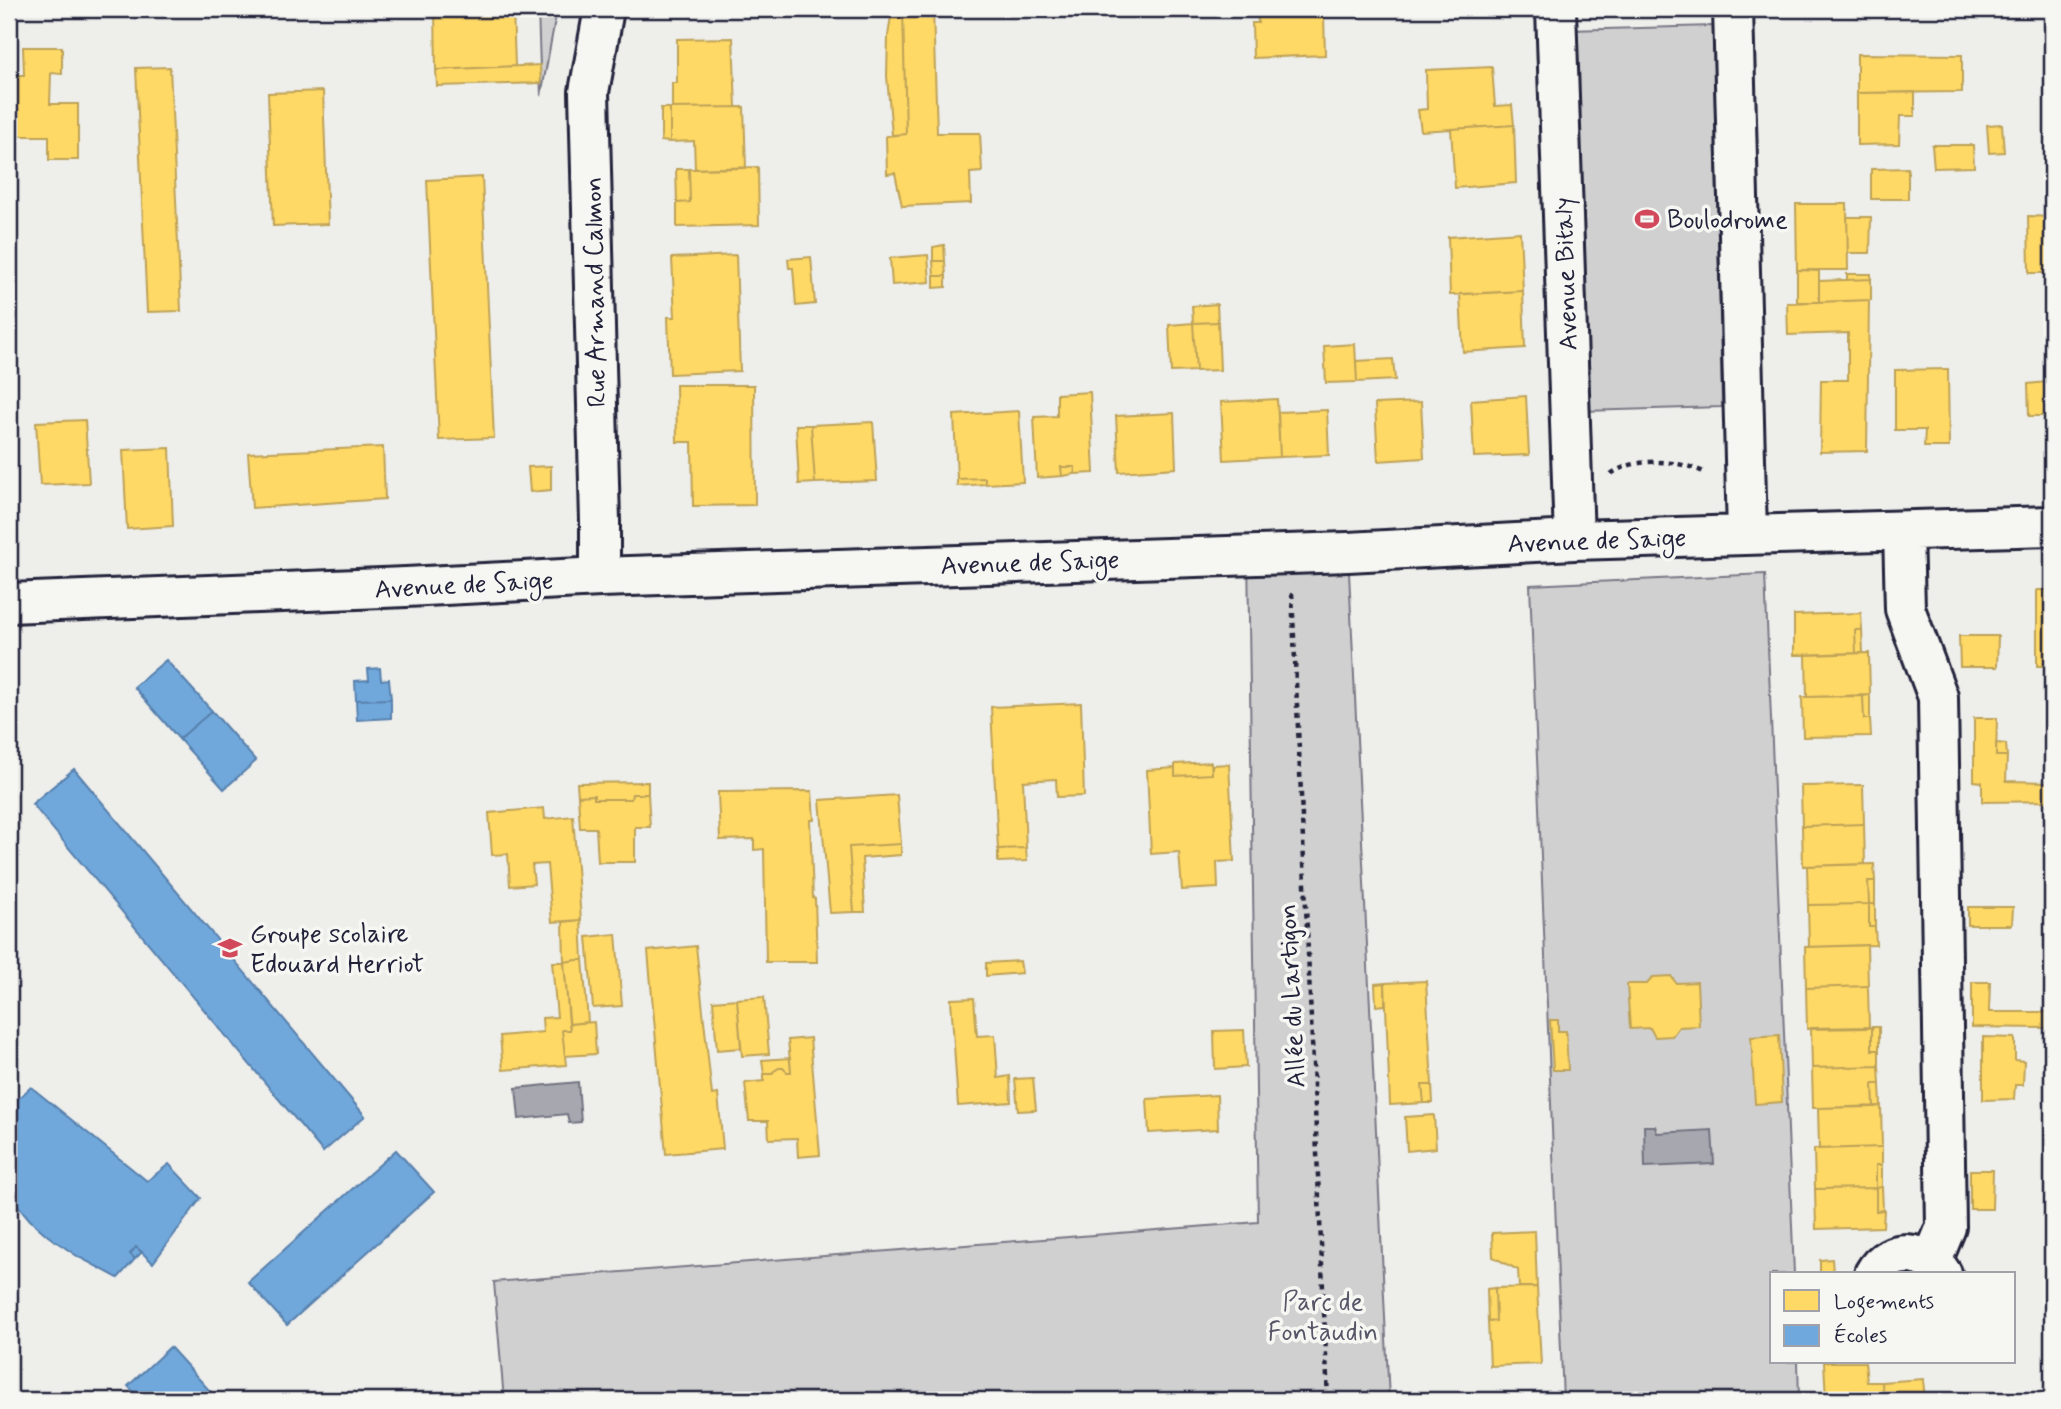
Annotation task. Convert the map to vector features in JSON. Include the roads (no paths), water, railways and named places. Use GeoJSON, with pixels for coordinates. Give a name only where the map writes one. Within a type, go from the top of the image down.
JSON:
{"type":"FeatureCollection","features":[{"type":"Feature","properties":{"kind":"street","name":"Rue Armand Calmon"},"geometry":{"type":"LineString","coordinates":[[600,577],[589,92],[604,9]]}},
{"type":"Feature","properties":{"kind":"street","name":"Avenue Bitaly"},"geometry":{"type":"LineString","coordinates":[[1556,9],[1574,540]]}},
{"type":"Feature","properties":{"kind":"street"},"geometry":{"type":"LineString","coordinates":[[1733,9],[1747,534]]}},
{"type":"Feature","properties":{"kind":"street","name":"Avenue de Saige"},"geometry":{"type":"LineString","coordinates":[[9,603],[600,577],[1348,552],[1574,540],[2052,526]]}},
{"type":"Feature","properties":{"kind":"street"},"geometry":{"type":"LineString","coordinates":[[1876,1272],[1896,1255],[1909,1253],[1921,1255],[1937,1268],[1946,1227],[1938,697],[1905,609],[1903,531]]}},
{"type":"Feature","properties":{"kind":"place","name":"Boulodrome"},"geometry":{"type":"Point","coordinates":[1647,219]}},
{"type":"Feature","properties":{"kind":"place","name":"Groupe scolaire Edouard Herriot"},"geometry":{"type":"Point","coordinates":[230,948]}},
{"type":"Feature","properties":{"kind":"park label","name":"Parc de Fontaudin"},"geometry":{"type":"Point","coordinates":[1323,1316]}}]}
